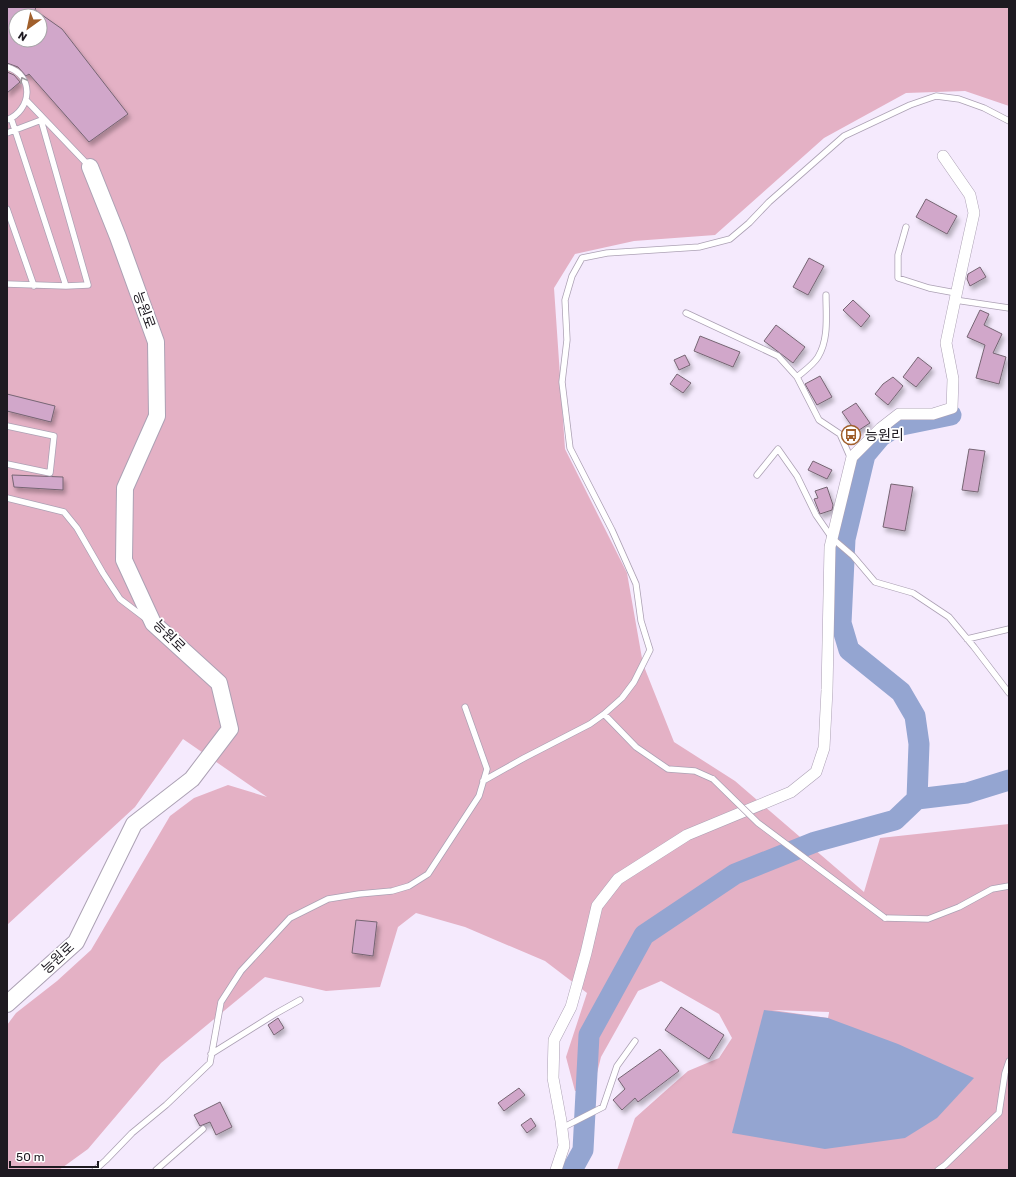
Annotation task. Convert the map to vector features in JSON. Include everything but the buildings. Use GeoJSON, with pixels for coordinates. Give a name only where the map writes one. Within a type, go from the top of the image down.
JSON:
{"type":"FeatureCollection","features":[{"type":"Feature","properties":{"kind":"street"},"geometry":{"type":"LineString","coordinates":[[556,1170],[564,1146],[563,1127],[554,1078],[554,1040],[571,1007],[597,906],[618,880],[687,834],[791,792],[816,772],[824,748],[827,690],[830,547],[852,457],[881,428],[898,414],[933,414],[952,408],[953,379],[946,343],[974,213],[970,195],[944,156]]}},
{"type":"Feature","properties":{"kind":"street","name":"능원로"},"geometry":{"type":"LineString","coordinates":[[7,1004],[76,942],[134,824],[192,779],[230,728],[219,683],[153,623],[124,560],[125,488],[157,416],[156,342],[118,237],[90,167]]}},
{"type":"Feature","properties":{"kind":"lane"},"geometry":{"type":"LineString","coordinates":[[7,66],[19,73],[27,90],[23,109],[16,116],[9,119],[15,131],[66,286]]}},
{"type":"Feature","properties":{"kind":"lane"},"geometry":{"type":"LineString","coordinates":[[484,781],[524,758],[590,724],[604,714],[622,698],[634,682],[650,650],[641,621],[636,584],[612,530],[570,448],[562,382],[567,340],[565,300],[572,276],[582,258],[607,253],[699,247],[730,239],[749,223],[768,202],[844,136],[910,105],[936,96],[959,99],[984,108],[1009,121]]}},
{"type":"Feature","properties":{"kind":"lane"},"geometry":{"type":"LineString","coordinates":[[26,100],[43,120],[90,167]]}},
{"type":"Feature","properties":{"kind":"lane"},"geometry":{"type":"LineString","coordinates":[[7,133],[43,120]]}},
{"type":"Feature","properties":{"kind":"lane"},"geometry":{"type":"LineString","coordinates":[[7,284],[34,286],[88,285],[43,120]]}},
{"type":"Feature","properties":{"kind":"lane"},"geometry":{"type":"LineString","coordinates":[[7,209],[34,286]]}},
{"type":"Feature","properties":{"kind":"lane"},"geometry":{"type":"LineString","coordinates":[[906,227],[898,255],[898,278],[955,297],[1009,308]]}},
{"type":"Feature","properties":{"kind":"lane"},"geometry":{"type":"LineString","coordinates":[[797,377],[810,367],[818,358],[825,342],[826,295]]}},
{"type":"Feature","properties":{"kind":"lane"},"geometry":{"type":"LineString","coordinates":[[686,313],[778,356],[797,377],[819,420],[840,434],[852,460]]}},
{"type":"Feature","properties":{"kind":"lane"},"geometry":{"type":"LineString","coordinates":[[7,426],[54,436],[50,473],[7,464]]}},
{"type":"Feature","properties":{"kind":"lane"},"geometry":{"type":"LineString","coordinates":[[757,475],[778,449],[797,476],[816,515],[832,538],[853,556],[876,582],[913,593],[949,618],[1009,693]]}},
{"type":"Feature","properties":{"kind":"lane"},"geometry":{"type":"LineString","coordinates":[[7,498],[64,512],[77,528],[120,599],[153,623]]}},
{"type":"Feature","properties":{"kind":"lane"},"geometry":{"type":"LineString","coordinates":[[967,639],[1009,629]]}},
{"type":"Feature","properties":{"kind":"lane"},"geometry":{"type":"LineString","coordinates":[[95,1170],[132,1133],[166,1105],[210,1063],[221,1002],[241,971],[290,918],[328,899],[392,891],[409,886],[428,874],[479,796],[487,769],[465,707]]}},
{"type":"Feature","properties":{"kind":"lane"},"geometry":{"type":"LineString","coordinates":[[604,714],[636,747],[668,770],[696,771],[713,779],[758,823],[885,918],[928,919],[958,907],[992,889],[1009,886]]}},
{"type":"Feature","properties":{"kind":"lane"},"geometry":{"type":"LineString","coordinates":[[211,1054],[300,1000]]}},
{"type":"Feature","properties":{"kind":"lane"},"geometry":{"type":"LineString","coordinates":[[563,1127],[603,1107],[617,1066],[635,1041]]}},
{"type":"Feature","properties":{"kind":"lane"},"geometry":{"type":"LineString","coordinates":[[938,1170],[999,1113],[1005,1073],[1009,1061]]}},
{"type":"Feature","properties":{"kind":"lane"},"geometry":{"type":"LineString","coordinates":[[156,1170],[203,1129]]}},
{"type":"Feature","properties":{"kind":"shaded area"},"geometry":{"type":"Polygon","coordinates":[[[7,7],[1009,7],[1009,106],[965,91],[906,93],[824,138],[715,235],[634,241],[575,254],[554,288],[565,449],[627,573],[643,664],[674,742],[735,781],[864,892],[880,838],[1009,824],[1009,1170],[617,1170],[635,1118],[688,1071],[719,1058],[732,1038],[719,1014],[661,981],[638,991],[601,1057],[593,1089],[575,1091],[566,1057],[587,993],[545,961],[465,927],[416,913],[398,927],[380,987],[326,991],[265,977],[161,1063],[88,1149],[59,1170],[7,1170],[7,1025],[16,1013],[57,981],[91,950],[170,816],[194,798],[228,785],[267,797],[183,739],[135,807],[7,925],[7,7]],[[772,1010],[828,1018],[829,1012],[772,1010]]]}},
{"type":"Feature","properties":{"kind":"water"},"geometry":{"type":"Polygon","coordinates":[[[764,1010],[828,1018],[898,1044],[974,1078],[937,1118],[905,1138],[825,1149],[732,1133],[764,1010]]]}},
{"type":"Feature","properties":{"kind":"waterway"},"geometry":{"type":"LineString","coordinates":[[917,799],[919,744],[915,716],[901,692],[849,650],[841,623],[845,539],[865,455],[881,436],[897,426],[951,415]]}},
{"type":"Feature","properties":{"kind":"waterway"},"geometry":{"type":"LineString","coordinates":[[572,1170],[583,1150],[589,1035],[644,935],[735,874],[815,842],[895,820],[917,799],[967,793],[1009,780]]}},
{"type":"Feature","properties":{"kind":"place","name":"능원리"},"geometry":{"type":"Point","coordinates":[851,435]}}]}
